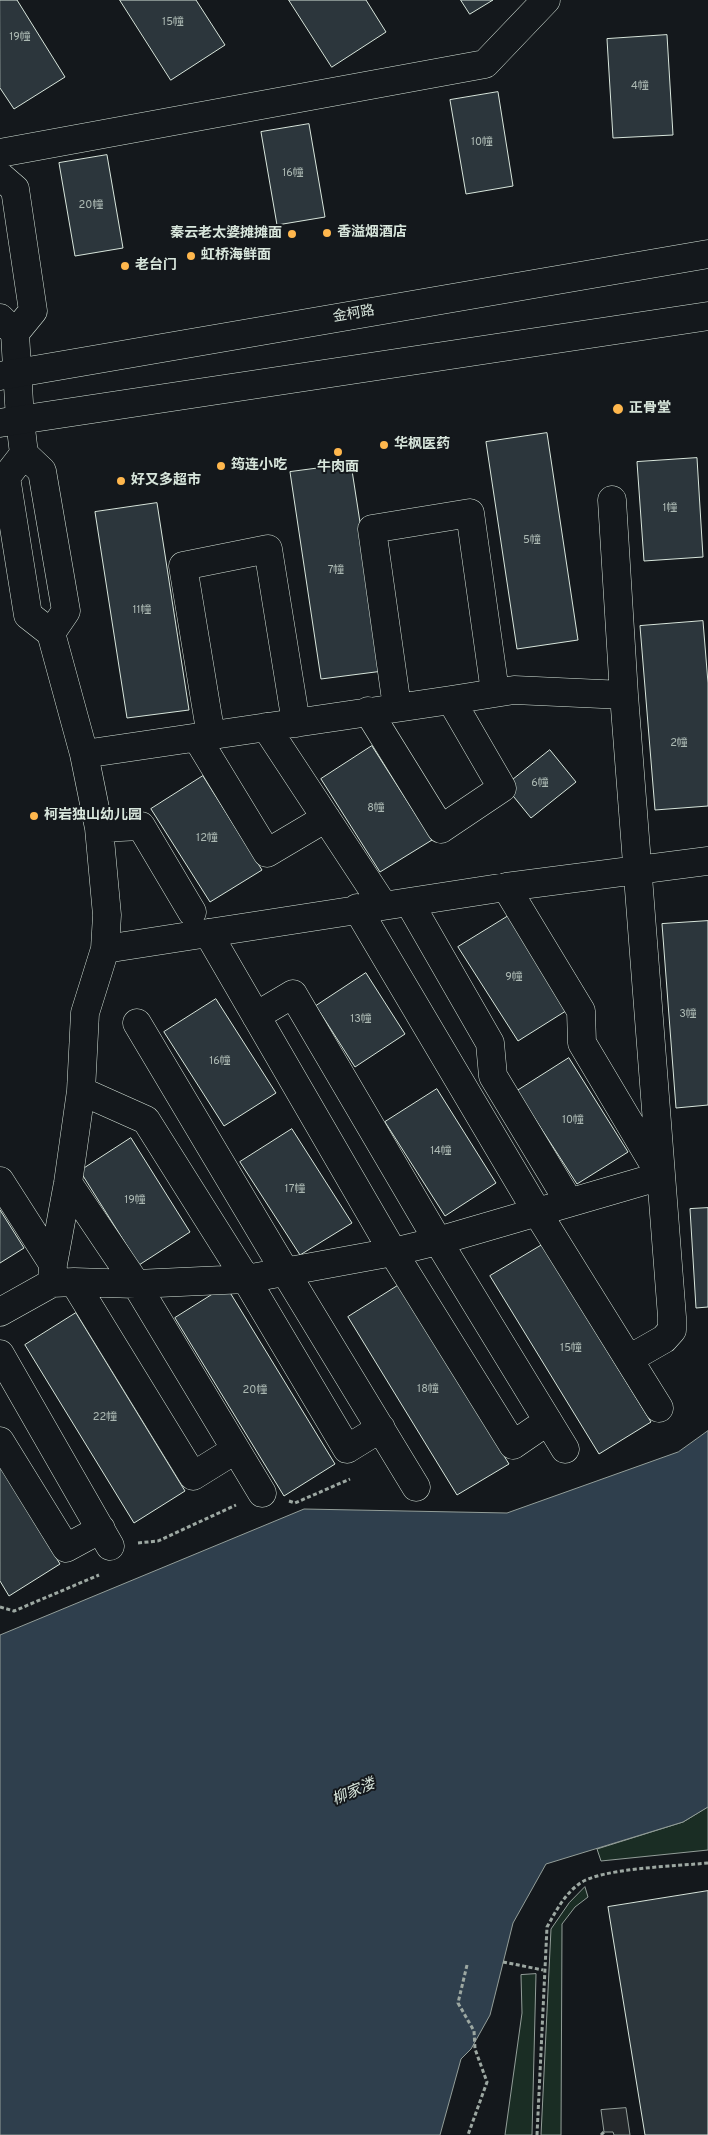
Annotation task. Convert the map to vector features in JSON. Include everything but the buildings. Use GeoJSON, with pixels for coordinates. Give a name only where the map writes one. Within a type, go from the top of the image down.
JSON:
{"type":"FeatureCollection","features":[{"type":"Feature","properties":{"kind":"street"},"geometry":{"type":"LineString","coordinates":[[0,153],[485,64],[546,0]]}},
{"type":"Feature","properties":{"kind":"street"},"geometry":{"type":"LineString","coordinates":[[0,176],[15,189],[33,311],[7,325],[10,421],[24,454],[42,471],[66,611],[51,633]]}},
{"type":"Feature","properties":{"kind":"street","name":"金柯路"},"geometry":{"type":"LineString","coordinates":[[8,375],[708,254]]}},
{"type":"Feature","properties":{"kind":"street"},"geometry":{"type":"LineString","coordinates":[[10,421],[708,316]]}},
{"type":"Feature","properties":{"kind":"street"},"geometry":{"type":"LineString","coordinates":[[24,454],[6,477],[28,615],[51,633],[84,754],[99,828],[107,915],[105,949],[85,1013],[81,1091],[68,1183],[60,1276]]}},
{"type":"Feature","properties":{"kind":"street"},"geometry":{"type":"LineString","coordinates":[[612,500],[624,695],[672,1330],[664,1339],[629,1359]]}},
{"type":"Feature","properties":{"kind":"street"},"geometry":{"type":"LineString","coordinates":[[397,707],[372,529],[470,513],[495,692]]}},
{"type":"Feature","properties":{"kind":"street"},"geometry":{"type":"LineString","coordinates":[[296,722],[268,550],[183,566],[204,737],[267,853],[326,818]]}},
{"type":"Feature","properties":{"kind":"street"},"geometry":{"type":"LineString","coordinates":[[84,754],[495,692],[514,690],[624,695]]}},
{"type":"Feature","properties":{"kind":"street"},"geometry":{"type":"LineString","coordinates":[[368,712],[441,829],[502,788],[451,700]]}},
{"type":"Feature","properties":{"kind":"street"},"geometry":{"type":"LineString","coordinates":[[266,727],[383,905],[490,1043],[493,1076],[569,1202]]}},
{"type":"Feature","properties":{"kind":"street"},"geometry":{"type":"LineString","coordinates":[[99,828],[140,826],[192,912]]}},
{"type":"Feature","properties":{"kind":"street"},"geometry":{"type":"LineString","coordinates":[[105,949],[506,887],[708,861]]}},
{"type":"Feature","properties":{"kind":"street"},"geometry":{"type":"LineString","coordinates":[[506,887],[581,1011],[582,1042],[661,1176]]}},
{"type":"Feature","properties":{"kind":"street"},"geometry":{"type":"LineString","coordinates":[[383,905],[537,1212],[659,1408]]}},
{"type":"Feature","properties":{"kind":"street"},"geometry":{"type":"LineString","coordinates":[[208,933],[393,1252],[513,1445],[548,1421]]}},
{"type":"Feature","properties":{"kind":"street"},"geometry":{"type":"LineString","coordinates":[[256,1016],[293,994],[438,1241],[566,1449]]}},
{"type":"Feature","properties":{"kind":"street"},"geometry":{"type":"LineString","coordinates":[[137,1023],[180,1098],[416,1486]]}},
{"type":"Feature","properties":{"kind":"street"},"geometry":{"type":"LineString","coordinates":[[81,1091],[146,1120],[246,1279],[348,1449],[381,1428]]}},
{"type":"Feature","properties":{"kind":"street"},"geometry":{"type":"LineString","coordinates":[[146,1120],[180,1098]]}},
{"type":"Feature","properties":{"kind":"street"},"geometry":{"type":"LineString","coordinates":[[0,1312],[60,1276],[136,1284],[246,1279],[286,1273],[438,1241],[661,1176]]}},
{"type":"Feature","properties":{"kind":"street"},"geometry":{"type":"LineString","coordinates":[[0,1180],[60,1276],[193,1476],[235,1450]]}},
{"type":"Feature","properties":{"kind":"street"},"geometry":{"type":"LineString","coordinates":[[68,1183],[136,1284],[262,1493]]}},
{"type":"Feature","properties":{"kind":"street"},"geometry":{"type":"LineString","coordinates":[[0,1354],[106,1537],[66,1548],[0,1441]]}},
{"type":"Feature","properties":{"kind":"path"},"geometry":{"type":"LineString","coordinates":[[0,1607],[14,1611],[105,1572],[106,1537],[158,1541],[262,1493],[296,1503],[354,1478],[348,1449]]}},
{"type":"Feature","properties":{"kind":"path"},"geometry":{"type":"LineString","coordinates":[[537,2135],[543,1970],[547,1927],[561,1902],[580,1883],[603,1873],[708,1863]]}},
{"type":"Feature","properties":{"kind":"path"},"geometry":{"type":"LineString","coordinates":[[504,1962],[543,1970]]}},
{"type":"Feature","properties":{"kind":"path"},"geometry":{"type":"LineString","coordinates":[[466,1965],[458,2003],[474,2031],[475,2042],[487,2082],[468,2135]]}},
{"type":"Feature","properties":{"kind":"green space"},"geometry":{"type":"Polygon","coordinates":[[[708,1807],[708,1850],[601,1861],[597,1849],[683,1822],[708,1807]]]}},
{"type":"Feature","properties":{"kind":"green space"},"geometry":{"type":"Polygon","coordinates":[[[585,1887],[588,1897],[575,1907],[562,1924],[561,2135],[541,2135],[551,1929],[569,1903],[585,1887]]]}},
{"type":"Feature","properties":{"kind":"green space"},"geometry":{"type":"Polygon","coordinates":[[[536,1974],[532,2135],[505,2135],[522,2013],[521,1975],[536,1974]]]}},
{"type":"Feature","properties":{"kind":"shaded area"},"geometry":{"type":"Polygon","coordinates":[[[626,2108],[630,2135],[614,2135],[613,2132],[604,2132],[601,2110],[626,2108]]]}},
{"type":"Feature","properties":{"kind":"water","name":"柳家溇"},"geometry":{"type":"Polygon","coordinates":[[[708,1431],[708,1807],[683,1822],[546,1864],[513,1923],[490,2015],[471,2049],[461,2059],[440,2135],[0,2135],[0,1635],[304,1509],[507,1513],[678,1452],[708,1431]]]}},
{"type":"Feature","properties":{"kind":"place","name":"香溢烟酒店"},"geometry":{"type":"Point","coordinates":[327,233]}},
{"type":"Feature","properties":{"kind":"place","name":"秦云老太婆摊摊面"},"geometry":{"type":"Point","coordinates":[292,234]}},
{"type":"Feature","properties":{"kind":"place","name":"虹桥海鲜面"},"geometry":{"type":"Point","coordinates":[191,256]}},
{"type":"Feature","properties":{"kind":"place","name":"老台门"},"geometry":{"type":"Point","coordinates":[125,266]}},
{"type":"Feature","properties":{"kind":"place","name":"正骨堂"},"geometry":{"type":"Point","coordinates":[618,409]}},
{"type":"Feature","properties":{"kind":"place","name":"华枫医药"},"geometry":{"type":"Point","coordinates":[384,445]}},
{"type":"Feature","properties":{"kind":"place","name":"牛肉面"},"geometry":{"type":"Point","coordinates":[338,452]}},
{"type":"Feature","properties":{"kind":"place","name":"筠连小吃"},"geometry":{"type":"Point","coordinates":[221,466]}},
{"type":"Feature","properties":{"kind":"place","name":"好又多超市"},"geometry":{"type":"Point","coordinates":[121,481]}},
{"type":"Feature","properties":{"kind":"place","name":"柯岩独山幼儿园"},"geometry":{"type":"Point","coordinates":[34,816]}}]}
